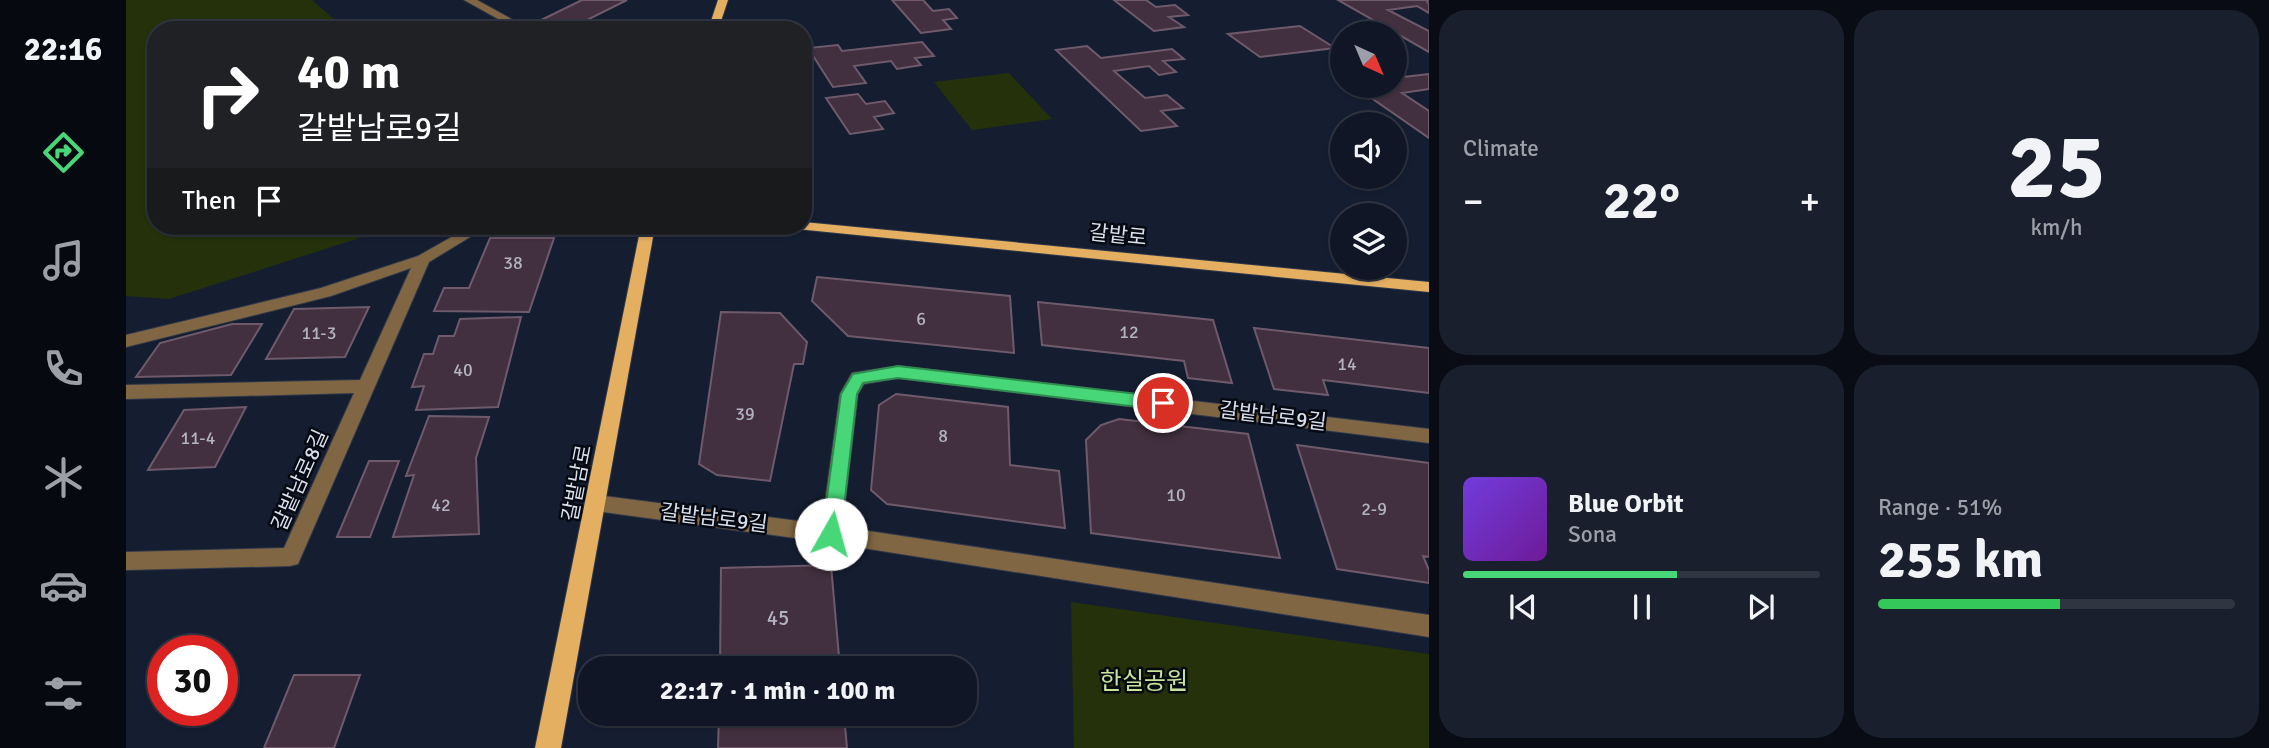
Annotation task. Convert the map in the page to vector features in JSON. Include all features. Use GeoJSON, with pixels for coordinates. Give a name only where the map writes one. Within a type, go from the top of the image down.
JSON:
{"type":"FeatureCollection","features":[{"type":"Feature","properties":{"kind":"main road"},"geometry":{"type":"LineString","coordinates":[[716,21],[723,0]]}},
{"type":"Feature","properties":{"kind":"main road","name":"갈밭로"},"geometry":{"type":"LineString","coordinates":[[812,227],[1429,287]]}},
{"type":"Feature","properties":{"kind":"main road","name":"갈밭남로"},"geometry":{"type":"LineString","coordinates":[[548,748],[646,235]]}},
{"type":"Feature","properties":{"kind":"street"},"geometry":{"type":"LineString","coordinates":[[469,0],[509,21]]}},
{"type":"Feature","properties":{"kind":"street"},"geometry":{"type":"LineString","coordinates":[[126,341],[325,292],[423,259],[465,235]]}},
{"type":"Feature","properties":{"kind":"street","name":"갈밭남로8길"},"geometry":{"type":"LineString","coordinates":[[126,561],[290,557],[423,259]]}},
{"type":"Feature","properties":{"kind":"street","name":"갈밭남로9길"},"geometry":{"type":"LineString","coordinates":[[831,534],[849,394],[858,378],[898,372],[1429,436]]}},
{"type":"Feature","properties":{"kind":"street"},"geometry":{"type":"LineString","coordinates":[[126,392],[366,386]]}},
{"type":"Feature","properties":{"kind":"street","name":"갈밭남로9길"},"geometry":{"type":"LineString","coordinates":[[596,503],[831,534],[1429,626]]}},
{"type":"Feature","properties":{"kind":"green space"},"geometry":{"type":"Polygon","coordinates":[[[126,0],[312,0],[336,21],[147,21],[147,235],[369,235],[169,299],[126,296],[126,0]]]}},
{"type":"Feature","properties":{"kind":"green space"},"geometry":{"type":"Polygon","coordinates":[[[1009,73],[1052,119],[972,130],[934,82],[1009,73]]]}},
{"type":"Feature","properties":{"kind":"green space","name":"한실공원"},"geometry":{"type":"Polygon","coordinates":[[[1071,602],[1429,654],[1429,748],[1074,748],[1071,602]]]}},
{"type":"Feature","properties":{"kind":"building"},"geometry":{"type":"Polygon","coordinates":[[[582,0],[627,0],[585,21],[539,21],[582,0]]]}},
{"type":"Feature","properties":{"kind":"building"},"geometry":{"type":"Polygon","coordinates":[[[892,0],[923,0],[933,11],[949,9],[957,18],[943,20],[951,29],[921,33],[892,0]]]}},
{"type":"Feature","properties":{"kind":"building"},"geometry":{"type":"Polygon","coordinates":[[[1114,0],[1146,0],[1156,7],[1175,5],[1188,15],[1169,17],[1184,27],[1154,31],[1114,0]]]}},
{"type":"Feature","properties":{"kind":"building"},"geometry":{"type":"Polygon","coordinates":[[[1338,0],[1429,0],[1429,13],[1417,6],[1388,10],[1429,31],[1429,52],[1407,39],[1407,21],[1375,21],[1338,0]]]}},
{"type":"Feature","properties":{"kind":"building"},"geometry":{"type":"Polygon","coordinates":[[[1300,26],[1330,45],[1330,49],[1260,57],[1228,34],[1300,26]]]}},
{"type":"Feature","properties":{"kind":"building"},"geometry":{"type":"Polygon","coordinates":[[[922,42],[934,56],[915,58],[921,65],[897,69],[891,61],[854,66],[866,83],[833,87],[812,54],[812,48],[838,45],[842,51],[922,42]]]}},
{"type":"Feature","properties":{"kind":"building"},"geometry":{"type":"Polygon","coordinates":[[[1087,46],[1101,58],[1172,49],[1184,59],[1163,61],[1176,72],[1159,75],[1149,66],[1114,71],[1145,98],[1167,95],[1183,108],[1161,111],[1177,126],[1141,131],[1056,50],[1087,46]]]}},
{"type":"Feature","properties":{"kind":"building"},"geometry":{"type":"Polygon","coordinates":[[[1429,74],[1429,89],[1407,92],[1407,77],[1429,74]]]}},
{"type":"Feature","properties":{"kind":"building"},"geometry":{"type":"Polygon","coordinates":[[[858,94],[866,104],[885,101],[894,113],[874,117],[883,129],[850,134],[826,98],[858,94]]]}},
{"type":"Feature","properties":{"kind":"building"},"geometry":{"type":"Polygon","coordinates":[[[1407,96],[1429,111],[1429,138],[1407,123],[1407,112],[1392,112],[1371,98],[1407,96]]]}},
{"type":"Feature","properties":{"kind":"building"},"geometry":{"type":"Polygon","coordinates":[[[490,238],[554,238],[529,312],[434,311],[444,288],[469,288],[490,238]]]}},
{"type":"Feature","properties":{"kind":"building"},"geometry":{"type":"Polygon","coordinates":[[[817,277],[1010,296],[1014,353],[848,336],[812,301],[817,277]]]}},
{"type":"Feature","properties":{"kind":"building"},"geometry":{"type":"Polygon","coordinates":[[[1038,302],[1213,320],[1232,383],[1188,378],[1184,361],[1042,345],[1038,302]]]}},
{"type":"Feature","properties":{"kind":"building"},"geometry":{"type":"Polygon","coordinates":[[[369,307],[345,357],[266,359],[294,309],[369,307]]]}},
{"type":"Feature","properties":{"kind":"building"},"geometry":{"type":"Polygon","coordinates":[[[721,312],[780,313],[807,342],[803,364],[794,364],[770,481],[717,475],[699,464],[721,312]]]}},
{"type":"Feature","properties":{"kind":"building"},"geometry":{"type":"Polygon","coordinates":[[[521,317],[498,407],[416,410],[424,386],[412,387],[424,354],[433,354],[439,336],[454,336],[460,319],[521,317]]]}},
{"type":"Feature","properties":{"kind":"building"},"geometry":{"type":"Polygon","coordinates":[[[232,324],[262,324],[231,375],[136,377],[160,343],[232,324]]]}},
{"type":"Feature","properties":{"kind":"building"},"geometry":{"type":"Polygon","coordinates":[[[1254,328],[1429,348],[1429,393],[1323,380],[1328,395],[1274,389],[1254,328]]]}},
{"type":"Feature","properties":{"kind":"building"},"geometry":{"type":"Polygon","coordinates":[[[896,394],[1008,407],[1010,465],[1059,471],[1065,528],[887,504],[871,490],[879,405],[896,394]]]}},
{"type":"Feature","properties":{"kind":"building"},"geometry":{"type":"Polygon","coordinates":[[[246,407],[215,467],[148,470],[184,410],[246,407]]]}},
{"type":"Feature","properties":{"kind":"building"},"geometry":{"type":"Polygon","coordinates":[[[429,416],[489,417],[476,458],[479,534],[393,537],[414,475],[406,476],[429,416]]]}},
{"type":"Feature","properties":{"kind":"building"},"geometry":{"type":"Polygon","coordinates":[[[1119,419],[1248,434],[1280,558],[1091,533],[1086,440],[1101,425],[1119,419]]]}},
{"type":"Feature","properties":{"kind":"building"},"geometry":{"type":"Polygon","coordinates":[[[1297,445],[1429,463],[1429,557],[1423,556],[1429,570],[1429,583],[1337,569],[1297,445]]]}},
{"type":"Feature","properties":{"kind":"building"},"geometry":{"type":"Polygon","coordinates":[[[369,461],[399,461],[370,537],[337,537],[369,461]]]}},
{"type":"Feature","properties":{"kind":"building"},"geometry":{"type":"Polygon","coordinates":[[[831,565],[839,656],[720,656],[721,568],[831,565]]]}},
{"type":"Feature","properties":{"kind":"building"},"geometry":{"type":"Polygon","coordinates":[[[294,675],[360,675],[334,748],[264,748],[294,675]]]}},
{"type":"Feature","properties":{"kind":"building"},"geometry":{"type":"Polygon","coordinates":[[[719,726],[845,726],[847,748],[718,748],[719,726]]]}},
{"type":"Feature","properties":{"kind":"route"},"geometry":{"type":"LineString","coordinates":[[831,534],[849,394],[858,378],[898,372],[1163,403]]}}]}
